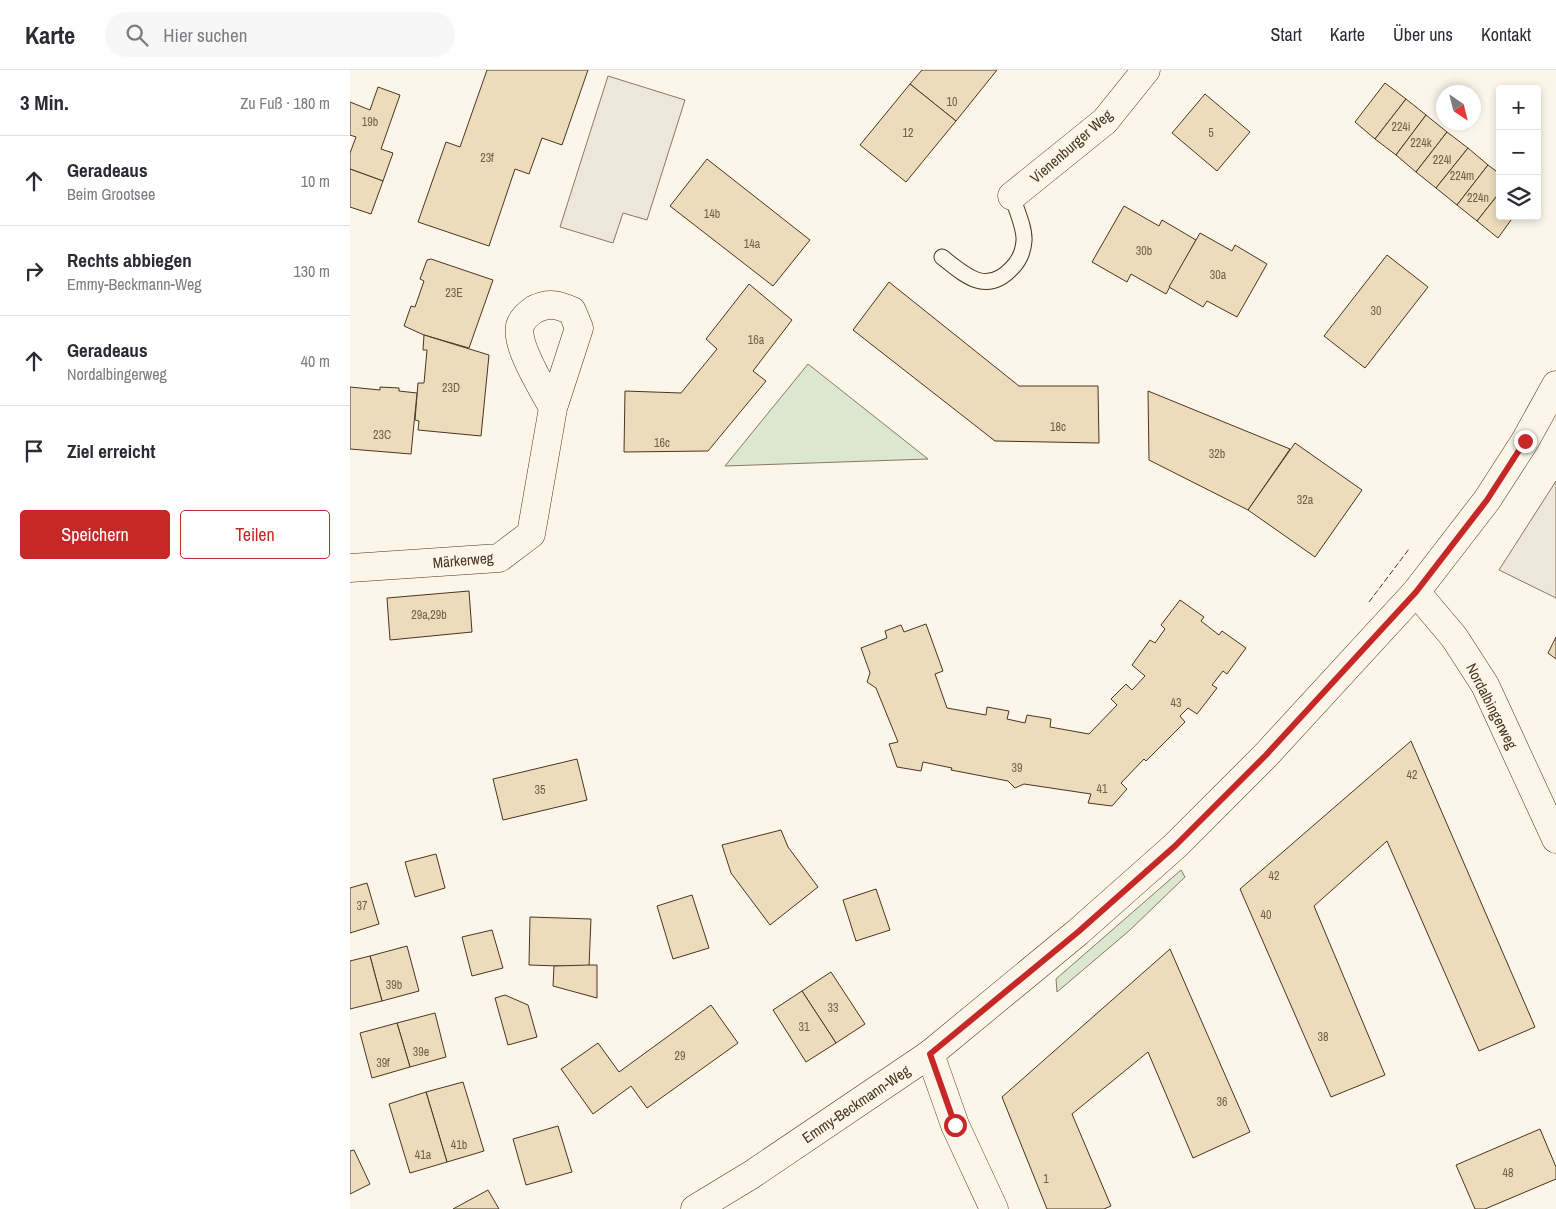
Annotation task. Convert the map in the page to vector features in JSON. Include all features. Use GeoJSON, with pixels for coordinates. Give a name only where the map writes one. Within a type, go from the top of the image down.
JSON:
{"type":"FeatureCollection","features":[{"type":"Feature","properties":{"kind":"street","name":"Vienenburger Weg"},"geometry":{"type":"LineString","coordinates":[[1012,196],[1104,121],[1146,70]]}},
{"type":"Feature","properties":{"kind":"street"},"geometry":{"type":"LineString","coordinates":[[1416,592],[1487,500],[1525,441],[1556,385]]}},
{"type":"Feature","properties":{"kind":"street","name":"Märkerweg"},"geometry":{"type":"LineString","coordinates":[[350,568],[499,558],[531,534],[553,408]]}},
{"type":"Feature","properties":{"kind":"street","name":"Nordalbingerweg"},"geometry":{"type":"LineString","coordinates":[[1416,592],[1454,637],[1485,685],[1556,839]]}},
{"type":"Feature","properties":{"kind":"street","name":"Emmy-Beckmann-Weg"},"geometry":{"type":"LineString","coordinates":[[695,1209],[751,1176],[930,1054],[1071,938],[1175,846],[1266,755],[1416,592]]}},
{"type":"Feature","properties":{"kind":"street"},"geometry":{"type":"LineString","coordinates":[[930,1054],[955,1125],[994,1209]]}},
{"type":"Feature","properties":{"kind":"lane"},"geometry":{"type":"LineString","coordinates":[[942,257],[968,278],[985,283],[1004,276],[1020,260],[1025,240],[1012,196]]}},
{"type":"Feature","properties":{"kind":"green space"},"geometry":{"type":"Polygon","coordinates":[[[808,364],[928,459],[725,466],[808,364]]]}},
{"type":"Feature","properties":{"kind":"green space"},"geometry":{"type":"Polygon","coordinates":[[[1181,870],[1185,877],[1130,930],[1057,992],[1056,979],[1181,870]]]}},
{"type":"Feature","properties":{"kind":"shaded area"},"geometry":{"type":"Polygon","coordinates":[[[608,76],[685,100],[647,220],[623,213],[613,243],[560,227],[608,76]]]}},
{"type":"Feature","properties":{"kind":"shaded area"},"geometry":{"type":"Polygon","coordinates":[[[1556,481],[1556,598],[1499,570],[1556,481]]]}},
{"type":"Feature","properties":{"kind":"building"},"geometry":{"type":"Polygon","coordinates":[[[487,70],[588,70],[562,145],[542,138],[529,174],[515,169],[489,246],[418,222],[446,142],[460,147],[487,70]]]}},
{"type":"Feature","properties":{"kind":"building"},"geometry":{"type":"Polygon","coordinates":[[[922,70],[997,70],[956,121],[910,84],[922,70]]]}},
{"type":"Feature","properties":{"kind":"building"},"geometry":{"type":"Polygon","coordinates":[[[1385,83],[1406,99],[1375,139],[1355,122],[1385,83]]]}},
{"type":"Feature","properties":{"kind":"building"},"geometry":{"type":"Polygon","coordinates":[[[910,84],[956,121],[906,182],[860,145],[910,84]]]}},
{"type":"Feature","properties":{"kind":"building"},"geometry":{"type":"Polygon","coordinates":[[[378,87],[400,95],[381,149],[393,153],[383,181],[350,169],[350,153],[356,137],[350,135],[350,102],[370,110],[378,87]]]}},
{"type":"Feature","properties":{"kind":"building"},"geometry":{"type":"Polygon","coordinates":[[[1205,94],[1250,132],[1217,171],[1172,133],[1205,94]]]}},
{"type":"Feature","properties":{"kind":"building"},"geometry":{"type":"Polygon","coordinates":[[[1406,99],[1426,115],[1396,155],[1375,139],[1406,99]]]}},
{"type":"Feature","properties":{"kind":"building"},"geometry":{"type":"Polygon","coordinates":[[[1426,115],[1436,123],[1436,130],[1445,130],[1447,132],[1416,172],[1396,155],[1426,115]]]}},
{"type":"Feature","properties":{"kind":"building"},"geometry":{"type":"Polygon","coordinates":[[[1447,132],[1468,148],[1436,188],[1416,172],[1447,132]]]}},
{"type":"Feature","properties":{"kind":"building"},"geometry":{"type":"Polygon","coordinates":[[[1468,148],[1488,165],[1457,205],[1436,188],[1468,148]]]}},
{"type":"Feature","properties":{"kind":"building"},"geometry":{"type":"Polygon","coordinates":[[[707,159],[810,240],[773,286],[670,206],[707,159]]]}},
{"type":"Feature","properties":{"kind":"building"},"geometry":{"type":"Polygon","coordinates":[[[1488,165],[1496,171],[1496,197],[1477,221],[1457,205],[1488,165]]]}},
{"type":"Feature","properties":{"kind":"building"},"geometry":{"type":"Polygon","coordinates":[[[350,169],[383,181],[371,214],[350,207],[350,169]]]}},
{"type":"Feature","properties":{"kind":"building"},"geometry":{"type":"Polygon","coordinates":[[[1496,197],[1496,220],[1511,220],[1498,238],[1477,221],[1496,197]]]}},
{"type":"Feature","properties":{"kind":"building"},"geometry":{"type":"Polygon","coordinates":[[[1124,206],[1159,226],[1162,220],[1196,240],[1166,294],[1131,274],[1127,282],[1092,262],[1124,206]]]}},
{"type":"Feature","properties":{"kind":"building"},"geometry":{"type":"Polygon","coordinates":[[[1200,233],[1232,251],[1235,245],[1267,264],[1237,317],[1207,301],[1203,307],[1169,287],[1200,233]]]}},
{"type":"Feature","properties":{"kind":"building"},"geometry":{"type":"Polygon","coordinates":[[[1387,255],[1428,287],[1365,368],[1324,336],[1387,255]]]}},
{"type":"Feature","properties":{"kind":"building"},"geometry":{"type":"Polygon","coordinates":[[[431,259],[493,280],[469,348],[424,335],[404,326],[411,306],[415,307],[424,281],[420,279],[427,260],[431,259]]]}},
{"type":"Feature","properties":{"kind":"building"},"geometry":{"type":"Polygon","coordinates":[[[889,282],[1019,386],[1098,386],[1099,443],[995,441],[853,330],[889,282]]]}},
{"type":"Feature","properties":{"kind":"building"},"geometry":{"type":"Polygon","coordinates":[[[749,284],[792,320],[753,371],[766,381],[708,451],[624,452],[625,391],[681,393],[717,349],[706,339],[749,284]]]}},
{"type":"Feature","properties":{"kind":"building"},"geometry":{"type":"Polygon","coordinates":[[[424,335],[489,355],[481,436],[418,430],[419,421],[415,420],[418,383],[424,383],[427,350],[423,350],[424,335]]]}},
{"type":"Feature","properties":{"kind":"building"},"geometry":{"type":"Polygon","coordinates":[[[350,387],[380,390],[380,387],[399,388],[399,391],[417,393],[411,454],[350,449],[350,387]]]}},
{"type":"Feature","properties":{"kind":"building"},"geometry":{"type":"Polygon","coordinates":[[[1148,391],[1290,449],[1248,510],[1149,460],[1148,391]]]}},
{"type":"Feature","properties":{"kind":"building"},"geometry":{"type":"Polygon","coordinates":[[[1295,443],[1362,490],[1315,557],[1248,510],[1295,443]]]}},
{"type":"Feature","properties":{"kind":"building"},"geometry":{"type":"Polygon","coordinates":[[[469,591],[472,632],[390,640],[387,598],[469,591]]]}},
{"type":"Feature","properties":{"kind":"building"},"geometry":{"type":"Polygon","coordinates":[[[1180,600],[1204,617],[1201,621],[1219,635],[1222,631],[1246,648],[1227,674],[1223,671],[1212,685],[1217,688],[1197,714],[1188,708],[1180,716],[1185,722],[1146,761],[1144,759],[1121,783],[1127,789],[1112,806],[1088,803],[1091,794],[1024,784],[1015,788],[1008,781],[951,770],[952,768],[923,762],[921,771],[897,767],[889,744],[898,742],[876,688],[867,682],[870,673],[861,648],[887,638],[885,631],[901,625],[904,632],[926,624],[943,671],[935,674],[947,708],[986,715],[987,707],[1009,711],[1007,719],[1025,723],[1027,715],[1051,719],[1050,727],[1089,734],[1117,705],[1111,699],[1126,684],[1132,690],[1145,676],[1132,665],[1150,640],[1155,643],[1165,629],[1161,625],[1180,600]]]}},
{"type":"Feature","properties":{"kind":"building"},"geometry":{"type":"Polygon","coordinates":[[[1556,637],[1556,659],[1548,653],[1556,637]]]}},
{"type":"Feature","properties":{"kind":"building"},"geometry":{"type":"Polygon","coordinates":[[[1411,741],[1535,1027],[1479,1051],[1387,841],[1314,906],[1385,1075],[1331,1097],[1240,889],[1411,741]]]}},
{"type":"Feature","properties":{"kind":"building"},"geometry":{"type":"Polygon","coordinates":[[[577,759],[587,800],[503,820],[493,779],[577,759]]]}},
{"type":"Feature","properties":{"kind":"building"},"geometry":{"type":"Polygon","coordinates":[[[781,830],[788,847],[818,887],[770,925],[731,873],[722,845],[781,830]]]}},
{"type":"Feature","properties":{"kind":"building"},"geometry":{"type":"Polygon","coordinates":[[[436,854],[445,888],[415,897],[405,862],[436,854]]]}},
{"type":"Feature","properties":{"kind":"building"},"geometry":{"type":"Polygon","coordinates":[[[367,883],[379,924],[350,933],[350,888],[367,883]]]}},
{"type":"Feature","properties":{"kind":"building"},"geometry":{"type":"Polygon","coordinates":[[[876,889],[890,930],[856,941],[843,900],[876,889]]]}},
{"type":"Feature","properties":{"kind":"building"},"geometry":{"type":"Polygon","coordinates":[[[692,895],[709,948],[673,959],[657,906],[692,895]]]}},
{"type":"Feature","properties":{"kind":"building"},"geometry":{"type":"Polygon","coordinates":[[[530,917],[591,919],[589,967],[529,965],[530,917]]]}},
{"type":"Feature","properties":{"kind":"building"},"geometry":{"type":"Polygon","coordinates":[[[492,930],[503,968],[472,976],[462,937],[492,930]]]}},
{"type":"Feature","properties":{"kind":"building"},"geometry":{"type":"Polygon","coordinates":[[[407,946],[419,991],[382,1001],[370,956],[407,946]]]}},
{"type":"Feature","properties":{"kind":"building"},"geometry":{"type":"Polygon","coordinates":[[[1170,949],[1250,1132],[1193,1158],[1148,1052],[1072,1114],[1111,1206],[1104,1209],[1047,1209],[1002,1097],[1170,949]]]}},
{"type":"Feature","properties":{"kind":"building"},"geometry":{"type":"Polygon","coordinates":[[[370,956],[382,1001],[350,1009],[350,961],[370,956]]]}},
{"type":"Feature","properties":{"kind":"building"},"geometry":{"type":"Polygon","coordinates":[[[597,965],[597,998],[553,986],[554,966],[597,965]]]}},
{"type":"Feature","properties":{"kind":"building"},"geometry":{"type":"Polygon","coordinates":[[[831,972],[865,1024],[836,1043],[802,991],[831,972]]]}},
{"type":"Feature","properties":{"kind":"building"},"geometry":{"type":"Polygon","coordinates":[[[802,991],[836,1043],[806,1062],[773,1010],[802,991]]]}},
{"type":"Feature","properties":{"kind":"building"},"geometry":{"type":"Polygon","coordinates":[[[505,995],[528,1005],[537,1037],[508,1045],[495,998],[505,995]]]}},
{"type":"Feature","properties":{"kind":"building"},"geometry":{"type":"Polygon","coordinates":[[[711,1005],[738,1043],[647,1108],[631,1086],[593,1114],[561,1069],[598,1043],[619,1072],[711,1005]]]}},
{"type":"Feature","properties":{"kind":"building"},"geometry":{"type":"Polygon","coordinates":[[[435,1013],[446,1057],[410,1067],[397,1023],[435,1013]]]}},
{"type":"Feature","properties":{"kind":"building"},"geometry":{"type":"Polygon","coordinates":[[[397,1023],[410,1067],[372,1078],[360,1033],[397,1023]]]}},
{"type":"Feature","properties":{"kind":"building"},"geometry":{"type":"Polygon","coordinates":[[[463,1082],[484,1151],[447,1162],[426,1092],[463,1082]]]}},
{"type":"Feature","properties":{"kind":"building"},"geometry":{"type":"Polygon","coordinates":[[[426,1092],[447,1162],[410,1173],[389,1104],[426,1092]]]}},
{"type":"Feature","properties":{"kind":"building"},"geometry":{"type":"Polygon","coordinates":[[[558,1126],[572,1172],[526,1185],[513,1139],[558,1126]]]}},
{"type":"Feature","properties":{"kind":"building"},"geometry":{"type":"Polygon","coordinates":[[[1540,1129],[1556,1167],[1556,1179],[1485,1209],[1475,1209],[1456,1165],[1540,1129]]]}},
{"type":"Feature","properties":{"kind":"building"},"geometry":{"type":"Polygon","coordinates":[[[354,1150],[370,1184],[350,1194],[350,1151],[354,1150]]]}},
{"type":"Feature","properties":{"kind":"building"},"geometry":{"type":"Polygon","coordinates":[[[488,1190],[499,1209],[453,1209],[488,1190]]]}},
{"type":"Feature","properties":{"kind":"fence"},"geometry":{"type":"LineString","coordinates":[[1369,602],[1409,549]]}},
{"type":"Feature","properties":{"kind":"route"},"geometry":{"type":"LineString","coordinates":[[955,1125],[930,1054],[1078,932],[1175,846],[1266,755],[1416,592],[1487,500],[1525,441]]}}]}
